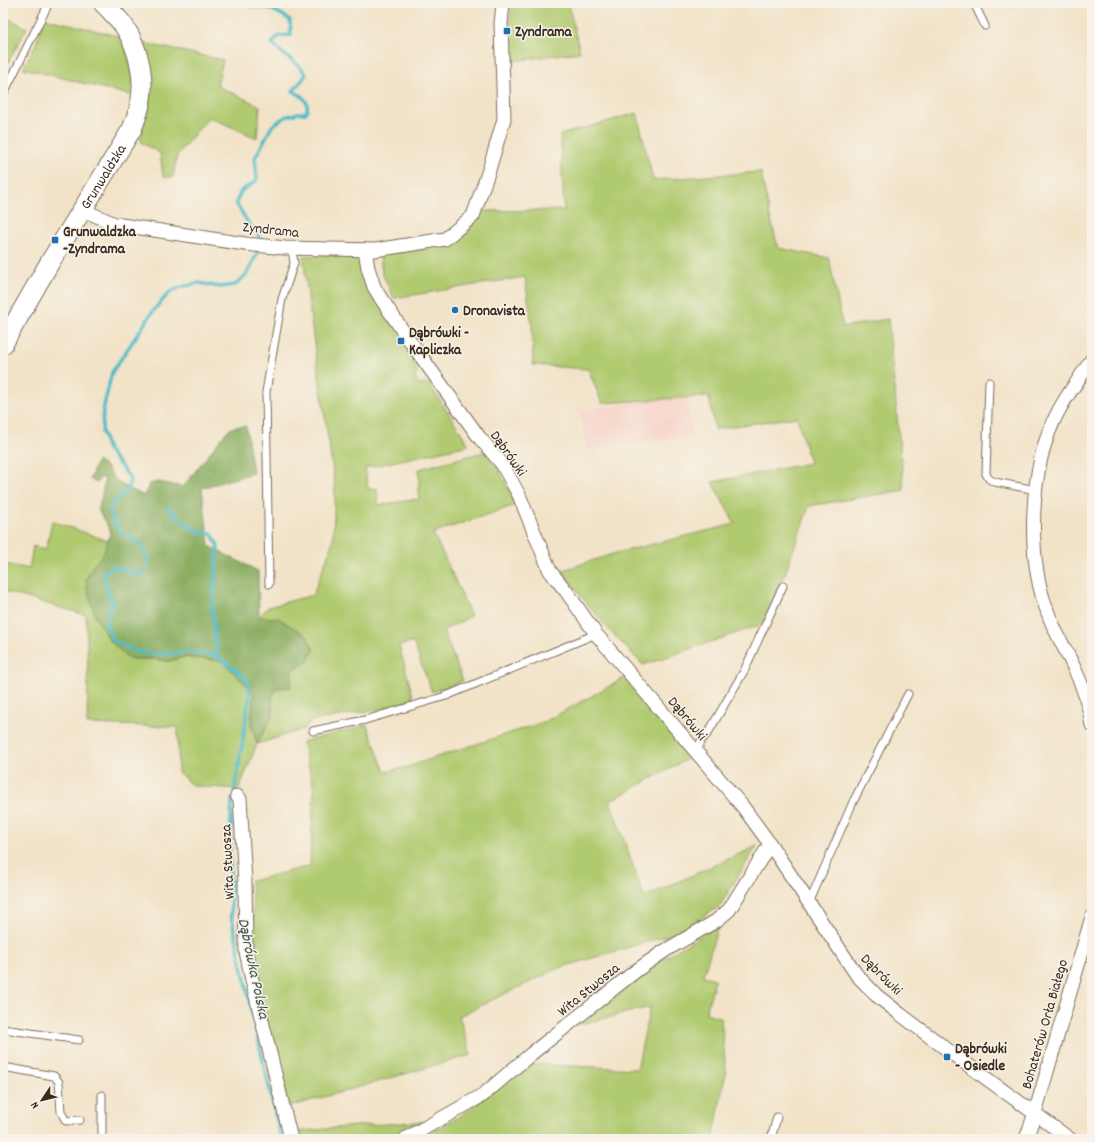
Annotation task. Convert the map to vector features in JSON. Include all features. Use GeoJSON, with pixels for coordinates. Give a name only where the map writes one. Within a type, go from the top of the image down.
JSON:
{"type":"FeatureCollection","features":[{"type":"Feature","properties":{"kind":"street","name":"Grunwaldzka"},"geometry":{"type":"LineString","coordinates":[[3,344],[50,262],[132,129],[139,111],[142,78],[136,51],[123,26],[103,3]]}},
{"type":"Feature","properties":{"kind":"street","name":"Zyndrama"},"geometry":{"type":"LineString","coordinates":[[83,210],[115,224],[292,249],[375,250],[445,239],[473,216],[489,170],[504,119],[501,24],[503,3]]}},
{"type":"Feature","properties":{"kind":"street","name":"Dąbrówki"},"geometry":{"type":"LineString","coordinates":[[365,250],[368,268],[374,287],[380,297],[479,437],[502,464],[519,496],[550,571],[596,634],[743,807],[770,844],[856,974],[876,995],[961,1060],[1070,1139]]}},
{"type":"Feature","properties":{"kind":"street"},"geometry":{"type":"LineString","coordinates":[[1092,359],[1057,413],[1046,440],[1041,459],[1034,510],[1034,554],[1040,593],[1048,614],[1076,670],[1085,694],[1092,725]]}},
{"type":"Feature","properties":{"kind":"street","name":"Wita Stwosza"},"geometry":{"type":"LineString","coordinates":[[237,796],[240,799],[245,882],[246,952],[291,1139]]}},
{"type":"Feature","properties":{"kind":"street","name":"Wita Stwosza"},"geometry":{"type":"LineString","coordinates":[[405,1139],[483,1095],[531,1054],[637,970],[666,950],[716,921],[729,910],[770,844]]}},
{"type":"Feature","properties":{"kind":"street","name":"Bohaterów Orła Białego"},"geometry":{"type":"LineString","coordinates":[[1026,1139],[1035,1113],[1092,917]]}},
{"type":"Feature","properties":{"kind":"lane"},"geometry":{"type":"LineString","coordinates":[[3,95],[49,3]]}},
{"type":"Feature","properties":{"kind":"lane"},"geometry":{"type":"LineString","coordinates":[[974,3],[985,26]]}},
{"type":"Feature","properties":{"kind":"lane"},"geometry":{"type":"LineString","coordinates":[[269,584],[266,392],[282,299],[294,263],[292,249]]}},
{"type":"Feature","properties":{"kind":"lane"},"geometry":{"type":"LineString","coordinates":[[989,382],[986,474],[989,480],[995,482],[1036,490]]}},
{"type":"Feature","properties":{"kind":"lane"},"geometry":{"type":"LineString","coordinates":[[697,752],[701,741],[708,733],[744,671],[784,586]]}},
{"type":"Feature","properties":{"kind":"lane"},"geometry":{"type":"LineString","coordinates":[[313,731],[365,720],[446,696],[596,634]]}},
{"type":"Feature","properties":{"kind":"lane"},"geometry":{"type":"LineString","coordinates":[[809,903],[853,802],[908,694]]}},
{"type":"Feature","properties":{"kind":"lane"},"geometry":{"type":"LineString","coordinates":[[3,1029],[79,1040]]}},
{"type":"Feature","properties":{"kind":"lane"},"geometry":{"type":"LineString","coordinates":[[3,1067],[54,1076],[59,1082],[61,1112],[66,1121],[80,1120]]}},
{"type":"Feature","properties":{"kind":"lane"},"geometry":{"type":"LineString","coordinates":[[102,1095],[102,1139]]}},
{"type":"Feature","properties":{"kind":"lane"},"geometry":{"type":"LineString","coordinates":[[771,1139],[777,1117]]}},
{"type":"Feature","properties":{"kind":"shaded area"},"geometry":{"type":"Polygon","coordinates":[[[686,396],[693,435],[587,450],[580,410],[686,396]]]}},
{"type":"Feature","properties":{"kind":"green space"},"geometry":{"type":"Polygon","coordinates":[[[512,3],[568,3],[580,52],[512,61],[510,25],[512,3]]]}},
{"type":"Feature","properties":{"kind":"green space"},"geometry":{"type":"Polygon","coordinates":[[[3,16],[27,28],[3,71],[3,16]]]}},
{"type":"Feature","properties":{"kind":"green space"},"geometry":{"type":"Polygon","coordinates":[[[44,18],[122,37],[134,81],[130,95],[23,68],[36,44],[44,18]]]}},
{"type":"Feature","properties":{"kind":"green space"},"geometry":{"type":"Polygon","coordinates":[[[143,43],[223,60],[217,86],[260,106],[257,138],[209,117],[177,155],[173,177],[163,177],[160,153],[142,143],[140,137],[149,110],[150,65],[143,43]]]}},
{"type":"Feature","properties":{"kind":"green space"},"geometry":{"type":"Polygon","coordinates":[[[637,113],[653,180],[761,172],[778,248],[829,258],[843,327],[888,319],[904,490],[809,506],[782,582],[763,624],[643,665],[612,633],[580,595],[563,570],[616,553],[735,524],[712,482],[810,463],[797,417],[715,429],[709,397],[602,403],[588,369],[533,365],[532,327],[525,277],[394,298],[382,273],[380,255],[452,244],[468,233],[478,211],[564,210],[560,135],[637,113]]]}},
{"type":"Feature","properties":{"kind":"green space"},"geometry":{"type":"Polygon","coordinates":[[[359,254],[418,361],[414,362],[417,372],[415,377],[419,385],[429,383],[469,445],[365,468],[368,489],[377,488],[378,505],[419,499],[419,469],[484,452],[499,470],[516,505],[433,533],[471,616],[443,631],[463,681],[432,692],[413,642],[399,646],[414,700],[380,709],[311,721],[304,729],[257,744],[273,715],[272,699],[277,688],[292,670],[307,662],[259,617],[268,607],[313,595],[333,541],[335,485],[303,256],[359,254]]]}},
{"type":"Feature","properties":{"kind":"green space"},"geometry":{"type":"Polygon","coordinates":[[[246,426],[253,473],[202,488],[209,546],[258,571],[259,617],[278,618],[307,636],[314,650],[307,662],[292,670],[291,687],[277,688],[272,699],[273,715],[257,744],[251,724],[254,693],[222,661],[184,657],[169,661],[129,659],[110,641],[95,616],[87,589],[86,579],[95,563],[103,555],[111,532],[98,510],[105,479],[100,477],[97,483],[90,479],[97,461],[106,467],[117,482],[144,496],[149,484],[159,482],[183,487],[227,431],[234,427],[246,426]]]}},
{"type":"Feature","properties":{"kind":"green space"},"geometry":{"type":"Polygon","coordinates":[[[52,521],[108,541],[103,555],[95,563],[139,659],[169,661],[184,657],[222,661],[254,693],[251,724],[257,744],[239,789],[193,786],[186,780],[185,777],[178,773],[178,727],[87,724],[88,672],[86,615],[3,591],[3,566],[6,564],[29,569],[33,546],[46,550],[52,521]]]}},
{"type":"Feature","properties":{"kind":"green space"},"geometry":{"type":"Polygon","coordinates":[[[626,677],[693,756],[610,801],[644,897],[757,846],[719,907],[673,934],[559,968],[459,1016],[471,1055],[289,1107],[257,986],[251,881],[310,866],[314,788],[302,742],[367,725],[385,772],[407,767],[546,721],[626,677]]]}},
{"type":"Feature","properties":{"kind":"green space"},"geometry":{"type":"Polygon","coordinates":[[[719,924],[703,976],[715,979],[706,1013],[721,1018],[726,1071],[713,1139],[418,1139],[465,1113],[526,1064],[637,1069],[650,1007],[577,1025],[625,983],[719,924]]]}},
{"type":"Feature","properties":{"kind":"green space"},"geometry":{"type":"Polygon","coordinates":[[[430,1121],[399,1139],[295,1139],[294,1132],[356,1126],[430,1121]]]}},
{"type":"Feature","properties":{"kind":"waterway","name":"Dąbrówka Polska"},"geometry":{"type":"LineString","coordinates":[[234,790],[250,693],[246,678],[217,656],[190,652],[159,654],[137,652],[114,641],[107,627],[107,619],[112,602],[103,573],[113,567],[142,575],[149,561],[142,546],[122,533],[113,521],[110,508],[128,489],[130,478],[108,450],[102,432],[103,410],[112,372],[154,310],[170,292],[181,287],[199,283],[220,287],[235,285],[247,274],[257,254],[259,235],[249,224],[236,203],[241,191],[255,182],[257,178],[255,158],[272,126],[285,117],[298,113],[306,113],[307,105],[305,99],[293,91],[306,75],[299,66],[280,52],[272,43],[279,36],[291,35],[290,20],[273,10],[263,7],[252,7],[244,3]]}},
{"type":"Feature","properties":{"kind":"waterway"},"geometry":{"type":"LineString","coordinates":[[168,508],[182,521],[199,532],[211,533],[218,545],[212,609],[217,656]]}},
{"type":"Feature","properties":{"kind":"waterway","name":"Dąbrówka Polska"},"geometry":{"type":"LineString","coordinates":[[232,799],[230,848],[231,915],[281,1139]]}},
{"type":"Feature","properties":{"kind":"place","name":"Zyndrama"},"geometry":{"type":"Point","coordinates":[507,31]}},
{"type":"Feature","properties":{"kind":"place","name":"Grunwaldzka -Zyndrama"},"geometry":{"type":"Point","coordinates":[55,240]}},
{"type":"Feature","properties":{"kind":"place","name":"Dronavista"},"geometry":{"type":"Point","coordinates":[455,310]}},
{"type":"Feature","properties":{"kind":"place","name":"Dąbrówki - Kapliczka"},"geometry":{"type":"Point","coordinates":[401,341]}},
{"type":"Feature","properties":{"kind":"place","name":"Dąbrówki - Osiedle"},"geometry":{"type":"Point","coordinates":[947,1057]}}]}
